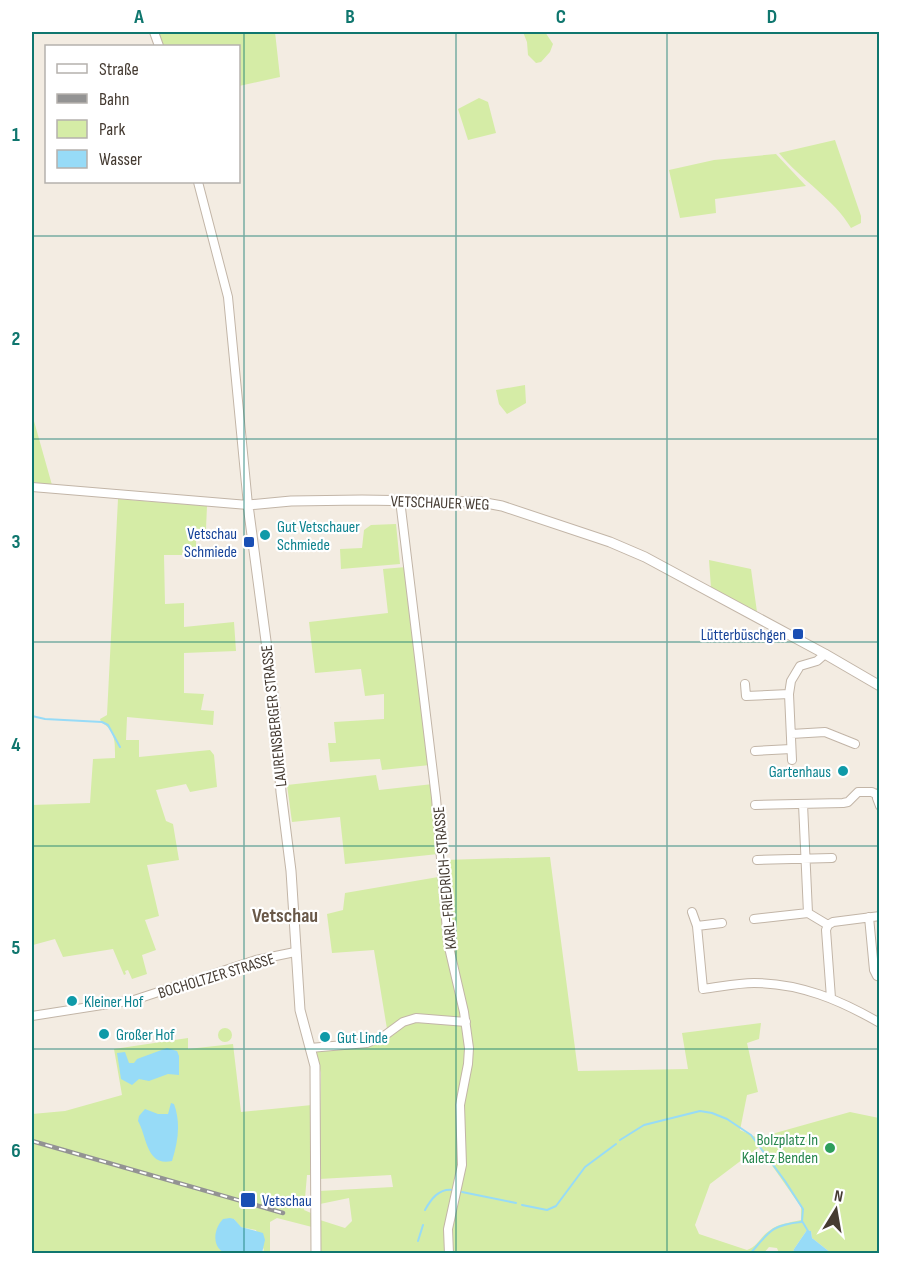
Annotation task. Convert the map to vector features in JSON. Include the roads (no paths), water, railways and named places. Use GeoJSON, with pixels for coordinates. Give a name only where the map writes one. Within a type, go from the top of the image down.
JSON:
{"type":"FeatureCollection","features":[{"type":"Feature","properties":{"kind":"street","name":"LAURENSBERGER STRASSE"},"geometry":{"type":"LineString","coordinates":[[198,183],[228,297],[248,505],[275,709],[281,792],[291,871],[300,1010],[315,1066],[316,1254]]}},
{"type":"Feature","properties":{"kind":"street","name":"VETSCHAUER WEG"},"geometry":{"type":"LineString","coordinates":[[32,487],[248,505],[291,501],[488,502],[610,542],[645,557],[825,654],[879,686]]}},
{"type":"Feature","properties":{"kind":"street","name":"KARL-FRIEDRICH-STRASSE"},"geometry":{"type":"LineString","coordinates":[[400,500],[436,798],[448,943],[469,1048],[460,1105],[462,1165],[448,1229],[449,1254]]}},
{"type":"Feature","properties":{"kind":"street"},"geometry":{"type":"LineString","coordinates":[[792,760],[789,694],[791,681],[800,666],[817,661],[825,654]]}},
{"type":"Feature","properties":{"kind":"street"},"geometry":{"type":"LineString","coordinates":[[745,684],[746,696],[789,694]]}},
{"type":"Feature","properties":{"kind":"street"},"geometry":{"type":"LineString","coordinates":[[791,734],[825,732],[855,744]]}},
{"type":"Feature","properties":{"kind":"street"},"geometry":{"type":"LineString","coordinates":[[755,751],[791,749]]}},
{"type":"Feature","properties":{"kind":"street"},"geometry":{"type":"LineString","coordinates":[[755,805],[843,803],[848,802],[858,792],[872,792],[878,794],[879,806]]}},
{"type":"Feature","properties":{"kind":"street"},"geometry":{"type":"LineString","coordinates":[[802,804],[808,913]]}},
{"type":"Feature","properties":{"kind":"street"},"geometry":{"type":"LineString","coordinates":[[757,860],[832,858]]}},
{"type":"Feature","properties":{"kind":"street"},"geometry":{"type":"LineString","coordinates":[[692,912],[697,926],[703,989],[742,983],[778,984],[803,988],[831,998],[879,1023]]}},
{"type":"Feature","properties":{"kind":"street"},"geometry":{"type":"LineString","coordinates":[[754,919],[808,913],[828,925]]}},
{"type":"Feature","properties":{"kind":"street"},"geometry":{"type":"LineString","coordinates":[[831,998],[826,930],[828,925],[833,922],[879,916]]}},
{"type":"Feature","properties":{"kind":"street"},"geometry":{"type":"LineString","coordinates":[[869,917],[874,970],[879,976]]}},
{"type":"Feature","properties":{"kind":"street"},"geometry":{"type":"LineString","coordinates":[[697,926],[722,923]]}},
{"type":"Feature","properties":{"kind":"street","name":"BOCHOLTZER STRASSE"},"geometry":{"type":"LineString","coordinates":[[32,1016],[134,1000],[256,960],[295,952]]}},
{"type":"Feature","properties":{"kind":"street"},"geometry":{"type":"LineString","coordinates":[[310,1048],[367,1043],[384,1036],[403,1022],[416,1018],[465,1022]]}},
{"type":"Feature","properties":{"kind":"water"},"geometry":{"type":"Polygon","coordinates":[[[167,1048],[177,1051],[179,1075],[168,1074],[149,1081],[139,1079],[132,1085],[121,1079],[117,1053],[125,1052],[129,1063],[134,1063],[137,1059],[167,1048]]]}},
{"type":"Feature","properties":{"kind":"water"},"geometry":{"type":"Polygon","coordinates":[[[171,1103],[174,1104],[177,1118],[177,1140],[172,1161],[163,1162],[152,1155],[138,1121],[145,1109],[158,1114],[168,1114],[171,1103]]]}},
{"type":"Feature","properties":{"kind":"water"},"geometry":{"type":"Polygon","coordinates":[[[230,1218],[241,1227],[263,1233],[265,1240],[262,1253],[232,1255],[222,1252],[216,1244],[217,1228],[223,1219],[230,1218]]]}},
{"type":"Feature","properties":{"kind":"water"},"geometry":{"type":"Polygon","coordinates":[[[807,1230],[811,1231],[812,1238],[831,1253],[793,1253],[807,1230]]]}},
{"type":"Feature","properties":{"kind":"waterway"},"geometry":{"type":"LineString","coordinates":[[32,716],[45,719],[102,722],[108,725],[120,747]]}},
{"type":"Feature","properties":{"kind":"waterway"},"geometry":{"type":"LineString","coordinates":[[620,1140],[644,1125],[700,1111],[727,1119],[751,1135],[785,1181],[803,1209],[802,1221],[808,1231]]}},
{"type":"Feature","properties":{"kind":"waterway"},"geometry":{"type":"LineString","coordinates":[[522,1205],[547,1210],[556,1206],[585,1167],[616,1144]]}},
{"type":"Feature","properties":{"kind":"waterway"},"geometry":{"type":"LineString","coordinates":[[425,1210],[433,1198],[444,1191],[453,1190]]}},
{"type":"Feature","properties":{"kind":"waterway"},"geometry":{"type":"LineString","coordinates":[[462,1192],[516,1203]]}},
{"type":"Feature","properties":{"kind":"waterway"},"geometry":{"type":"LineString","coordinates":[[750,1254],[771,1231],[783,1225],[801,1222]]}},
{"type":"Feature","properties":{"kind":"waterway"},"geometry":{"type":"LineString","coordinates":[[418,1241],[423,1225]]}},
{"type":"Feature","properties":{"kind":"railway"},"geometry":{"type":"LineString","coordinates":[[32,1141],[283,1213]]}},
{"type":"Feature","properties":{"kind":"place","name":"Gut Vetschauer Schmiede"},"geometry":{"type":"Point","coordinates":[265,535]}},
{"type":"Feature","properties":{"kind":"place","name":"Vetschau Schmiede"},"geometry":{"type":"Point","coordinates":[249,542]}},
{"type":"Feature","properties":{"kind":"place","name":"Lütterbüschgen"},"geometry":{"type":"Point","coordinates":[798,634]}},
{"type":"Feature","properties":{"kind":"place","name":"Gartenhaus"},"geometry":{"type":"Point","coordinates":[843,771]}},
{"type":"Feature","properties":{"kind":"place","name":"Kleiner Hof"},"geometry":{"type":"Point","coordinates":[72,1001]}},
{"type":"Feature","properties":{"kind":"place","name":"Großer Hof"},"geometry":{"type":"Point","coordinates":[104,1034]}},
{"type":"Feature","properties":{"kind":"place","name":"Gut Linde"},"geometry":{"type":"Point","coordinates":[325,1037]}},
{"type":"Feature","properties":{"kind":"place","name":"Bolzplatz In Kaletz Benden"},"geometry":{"type":"Point","coordinates":[830,1148]}},
{"type":"Feature","properties":{"kind":"place","name":"Vetschau"},"geometry":{"type":"Point","coordinates":[248,1200]}},
{"type":"Feature","properties":{"kind":"district","name":"Vetschau"},"geometry":{"type":"Point","coordinates":[285,915]}}]}
